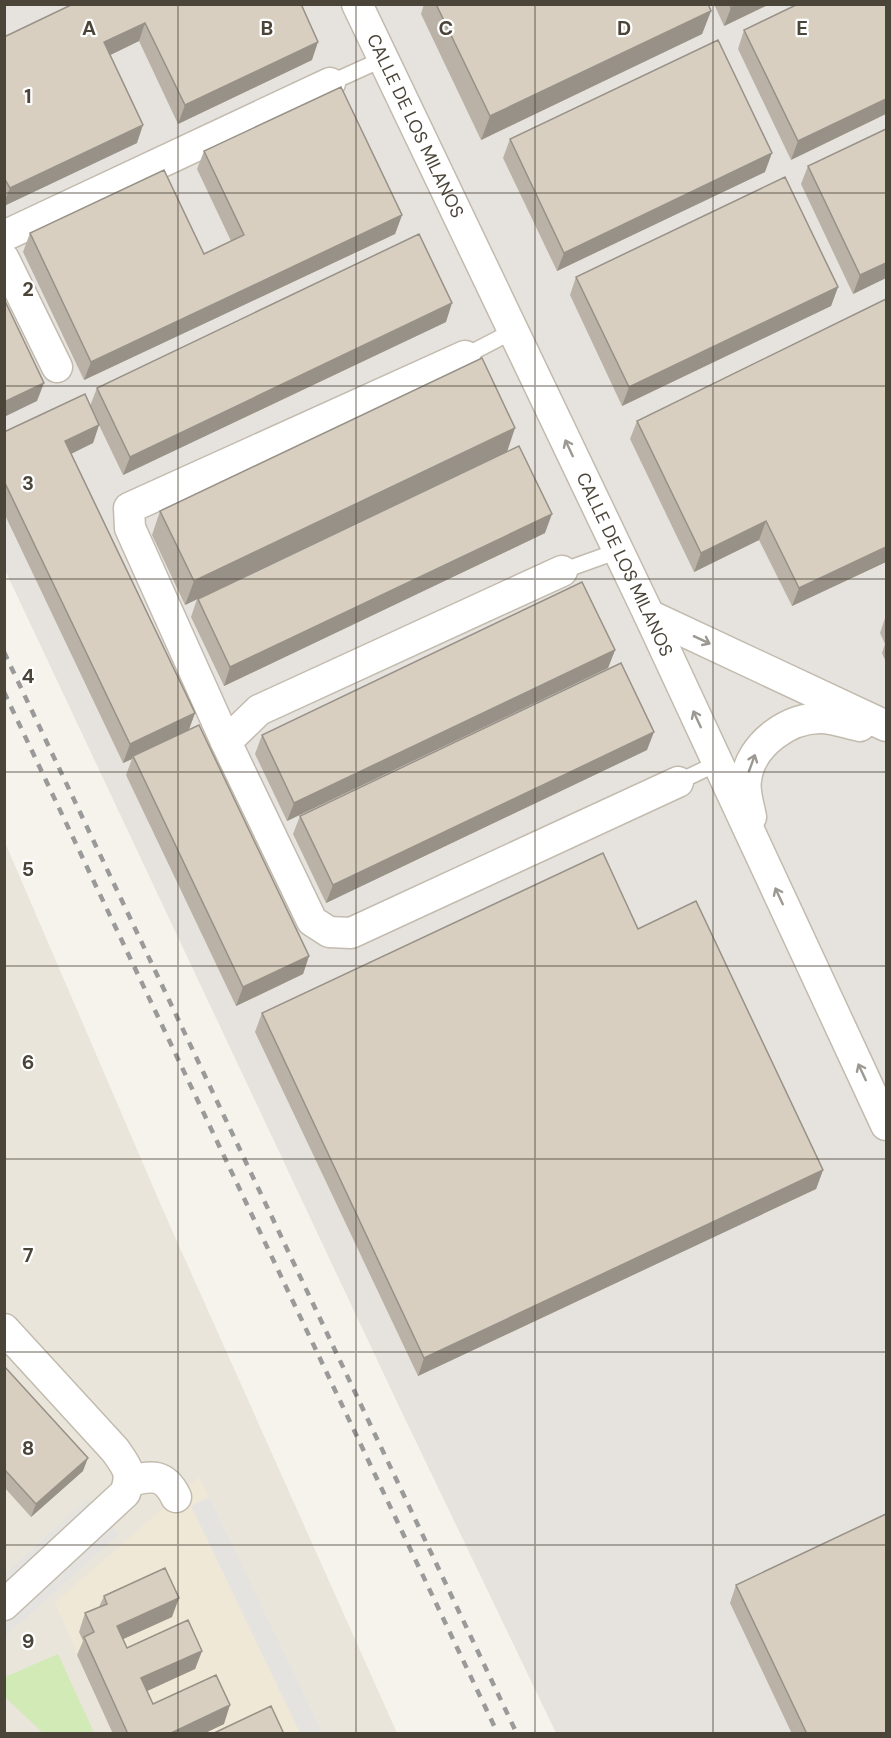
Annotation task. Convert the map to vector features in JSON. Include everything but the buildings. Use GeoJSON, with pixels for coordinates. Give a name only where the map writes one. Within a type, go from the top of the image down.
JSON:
{"type":"FeatureCollection","features":[{"type":"Feature","properties":{"kind":"street","name":"CALLE DE LOS MILANOS"},"geometry":{"type":"LineString","coordinates":[[357,4],[649,615],[886,1125]]}},
{"type":"Feature","properties":{"kind":"street"},"geometry":{"type":"LineString","coordinates":[[4,236],[330,84]]}},
{"type":"Feature","properties":{"kind":"street"},"geometry":{"type":"LineString","coordinates":[[4,259],[57,367]]}},
{"type":"Feature","properties":{"kind":"street"},"geometry":{"type":"LineString","coordinates":[[465,356],[129,508],[130,528],[226,742],[312,921],[329,932],[351,933],[678,782]]}},
{"type":"Feature","properties":{"kind":"street"},"geometry":{"type":"LineString","coordinates":[[226,742],[259,710],[562,571]]}},
{"type":"Feature","properties":{"kind":"street"},"geometry":{"type":"LineString","coordinates":[[649,615],[886,726]]}},
{"type":"Feature","properties":{"kind":"street"},"geometry":{"type":"LineString","coordinates":[[754,840],[746,780],[755,753],[771,736],[799,721],[823,718],[886,732]]}},
{"type":"Feature","properties":{"kind":"street"},"geometry":{"type":"LineString","coordinates":[[4,1329],[115,1450],[128,1468],[130,1481],[125,1493],[4,1605]]}},
{"type":"Feature","properties":{"kind":"street"},"geometry":{"type":"LineString","coordinates":[[130,1481],[146,1477],[164,1480],[172,1487],[176,1497]]}},
{"type":"Feature","properties":{"kind":"lane"},"geometry":{"type":"LineString","coordinates":[[330,84],[383,59]]}},
{"type":"Feature","properties":{"kind":"lane"},"geometry":{"type":"LineString","coordinates":[[465,356],[513,331]]}},
{"type":"Feature","properties":{"kind":"lane"},"geometry":{"type":"LineString","coordinates":[[562,571],[618,551]]}},
{"type":"Feature","properties":{"kind":"lane"},"geometry":{"type":"LineString","coordinates":[[678,782],[718,763]]}},
{"type":"Feature","properties":{"kind":"shaded area"},"geometry":{"type":"Polygon","coordinates":[[[4,5],[886,5],[886,1733],[556,1733],[396,1400],[5,570],[4,5]]]}},
{"type":"Feature","properties":{"kind":"shaded area"},"geometry":{"type":"Polygon","coordinates":[[[4,840],[163,1210],[397,1733],[5,1733],[4,840]]]}},
{"type":"Feature","properties":{"kind":"shaded area"},"geometry":{"type":"Polygon","coordinates":[[[199,1477],[323,1733],[113,1733],[55,1603],[199,1477]]]}},
{"type":"Feature","properties":{"kind":"shaded area"},"geometry":{"type":"Polygon","coordinates":[[[209,1497],[323,1733],[300,1733],[191,1506],[209,1497]]]}},
{"type":"Feature","properties":{"kind":"shaded area"},"geometry":{"type":"Polygon","coordinates":[[[87,1499],[93,1506],[5,1586],[5,1574],[87,1499]]]}},
{"type":"Feature","properties":{"kind":"shaded area"},"geometry":{"type":"Polygon","coordinates":[[[112,1527],[119,1534],[5,1637],[5,1625],[112,1527]]]}},
{"type":"Feature","properties":{"kind":"green space"},"geometry":{"type":"Polygon","coordinates":[[[58,1654],[94,1733],[43,1733],[5,1697],[5,1677],[58,1654]]]}},
{"type":"Feature","properties":{"kind":"railway"},"geometry":{"type":"LineString","coordinates":[[4,652],[517,1734]]}},
{"type":"Feature","properties":{"kind":"railway"},"geometry":{"type":"LineString","coordinates":[[4,692],[498,1734]]}}]}
